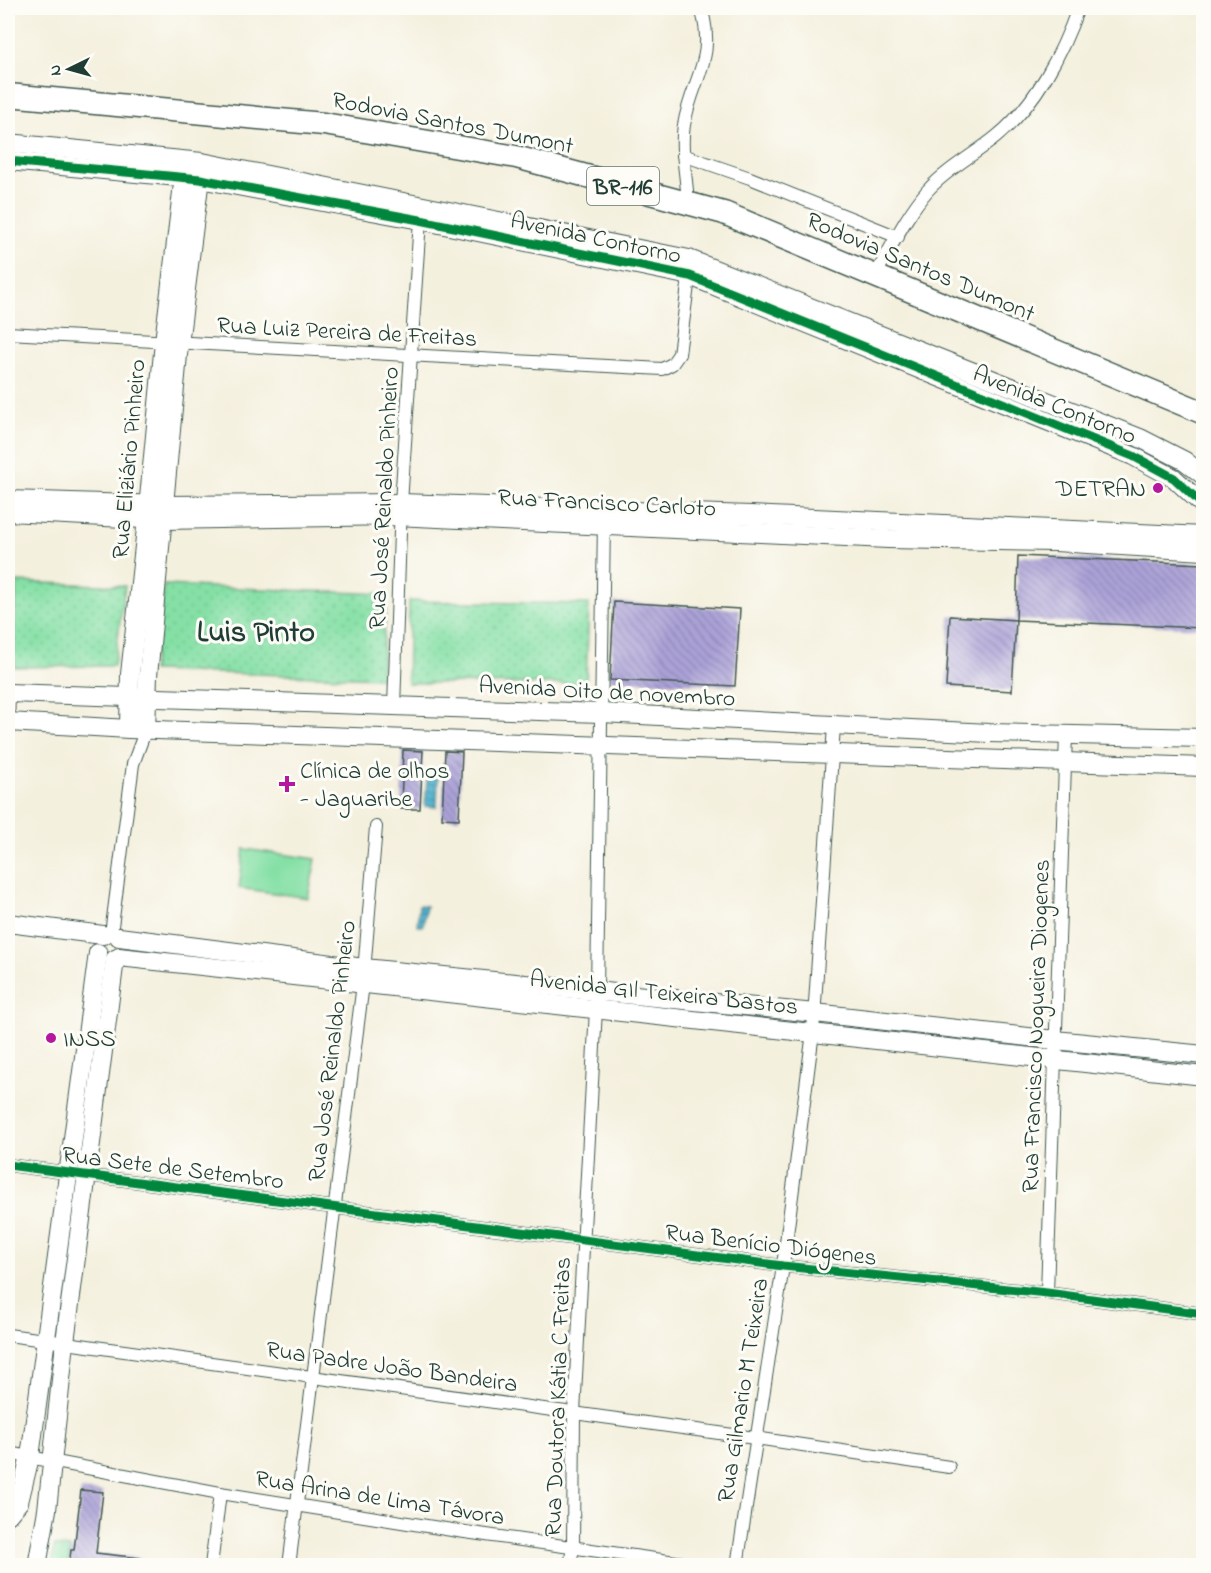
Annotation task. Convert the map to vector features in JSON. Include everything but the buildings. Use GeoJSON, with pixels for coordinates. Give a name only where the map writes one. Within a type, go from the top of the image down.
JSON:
{"type":"FeatureCollection","features":[{"type":"Feature","properties":{"kind":"highway","name":"Rodovia Santos Dumont"},"geometry":{"type":"LineString","coordinates":[[8,95],[324,124],[516,157],[724,213],[1203,413]]}},
{"type":"Feature","properties":{"kind":"street"},"geometry":{"type":"LineString","coordinates":[[688,204],[684,124],[706,50],[707,35],[700,8]]}},
{"type":"Feature","properties":{"kind":"street"},"geometry":{"type":"LineString","coordinates":[[875,276],[928,190],[998,136],[1026,106],[1041,86],[1057,56],[1078,8]]}},
{"type":"Feature","properties":{"kind":"street","name":"Avenida Contorno"},"geometry":{"type":"LineString","coordinates":[[8,143],[193,169],[690,268],[1140,438],[1185,461],[1203,476]]}},
{"type":"Feature","properties":{"kind":"street"},"geometry":{"type":"LineString","coordinates":[[684,156],[750,178],[898,237]]}},
{"type":"Feature","properties":{"kind":"street","name":"Avenida Contorno"},"geometry":{"type":"LineString","coordinates":[[8,160],[193,169],[420,220],[690,268],[1133,456],[1174,478],[1203,506]]}},
{"type":"Feature","properties":{"kind":"street","name":"Rua Eliziário Pinheiro"},"geometry":{"type":"LineString","coordinates":[[8,1515],[19,1502],[30,1457],[67,1173],[106,941],[138,729],[138,698],[171,343],[193,169]]}},
{"type":"Feature","properties":{"kind":"street","name":"Rua José Reinaldo Pinheiro"},"geometry":{"type":"LineString","coordinates":[[394,707],[401,510],[420,220]]}},
{"type":"Feature","properties":{"kind":"street","name":"Rua Luiz Pereira de Freitas"},"geometry":{"type":"LineString","coordinates":[[8,333],[662,369],[672,364],[679,354],[690,268]]}},
{"type":"Feature","properties":{"kind":"street"},"geometry":{"type":"LineString","coordinates":[[1133,456],[1140,438]]}},
{"type":"Feature","properties":{"kind":"street","name":"Rua Francisco Carloto"},"geometry":{"type":"LineString","coordinates":[[8,500],[156,512]]}},
{"type":"Feature","properties":{"kind":"street","name":"Rua Francisco Carloto"},"geometry":{"type":"LineString","coordinates":[[8,512],[401,510],[957,532],[1203,536]]}},
{"type":"Feature","properties":{"kind":"street","name":"Rua Doutora Kátia C Freitas"},"geometry":{"type":"LineString","coordinates":[[570,1566],[573,1547],[574,1413],[596,1000],[604,518]]}},
{"type":"Feature","properties":{"kind":"street","name":"Rua Francisco Carloto"},"geometry":{"type":"LineString","coordinates":[[957,532],[1055,542],[1203,551]]}},
{"type":"Feature","properties":{"kind":"street"},"geometry":{"type":"LineString","coordinates":[[8,693],[8,728]]}},
{"type":"Feature","properties":{"kind":"street","name":"Avenida Oito de novembro"},"geometry":{"type":"LineString","coordinates":[[8,693],[600,713],[989,733],[1203,738]]}},
{"type":"Feature","properties":{"kind":"street"},"geometry":{"type":"LineString","coordinates":[[420,707],[420,738]]}},
{"type":"Feature","properties":{"kind":"street"},"geometry":{"type":"LineString","coordinates":[[744,721],[744,750]]}},
{"type":"Feature","properties":{"kind":"street"},"geometry":{"type":"LineString","coordinates":[[8,722],[138,729],[1203,766]]}},
{"type":"Feature","properties":{"kind":"street","name":"Rua Gilmario M Teixeira"},"geometry":{"type":"LineString","coordinates":[[737,1566],[783,1266],[813,1032],[834,726]]}},
{"type":"Feature","properties":{"kind":"street"},"geometry":{"type":"LineString","coordinates":[[988,760],[989,733]]}},
{"type":"Feature","properties":{"kind":"street","name":"Rua Francisco Nogueira Diogenes"},"geometry":{"type":"LineString","coordinates":[[1047,1293],[1066,735]]}},
{"type":"Feature","properties":{"kind":"street","name":"Rua José Reinaldo Pinheiro"},"geometry":{"type":"LineString","coordinates":[[289,1566],[363,976],[376,826]]}},
{"type":"Feature","properties":{"kind":"street"},"geometry":{"type":"LineString","coordinates":[[8,923],[106,941]]}},
{"type":"Feature","properties":{"kind":"street"},"geometry":{"type":"LineString","coordinates":[[8,936],[106,941]]}},
{"type":"Feature","properties":{"kind":"street","name":"Avenida GIl Teixeira Bastos"},"geometry":{"type":"LineString","coordinates":[[363,976],[106,941],[107,960],[117,958],[462,985],[596,1000],[813,1032],[1203,1076]]}},
{"type":"Feature","properties":{"kind":"street"},"geometry":{"type":"LineString","coordinates":[[37,1566],[47,1510],[51,1460],[86,1175],[117,958]]}},
{"type":"Feature","properties":{"kind":"street","name":"Avenida GIl Teixeira Bastos"},"geometry":{"type":"LineString","coordinates":[[596,1000],[815,1012],[1055,1040],[1203,1054]]}},
{"type":"Feature","properties":{"kind":"street","name":"Rua Sete de Setembro"},"geometry":{"type":"LineString","coordinates":[[8,1165],[334,1208]]}},
{"type":"Feature","properties":{"kind":"street","name":"Rua Benício Diógenes"},"geometry":{"type":"LineString","coordinates":[[334,1208],[783,1266],[1047,1293],[1203,1314]]}},
{"type":"Feature","properties":{"kind":"street","name":"Rua Padre João Bandeira"},"geometry":{"type":"LineString","coordinates":[[8,1335],[949,1467]]}},
{"type":"Feature","properties":{"kind":"street","name":"Rua Arina de Lima Távora"},"geometry":{"type":"LineString","coordinates":[[8,1453],[220,1493],[704,1566]]}},
{"type":"Feature","properties":{"kind":"street"},"geometry":{"type":"LineString","coordinates":[[211,1566],[220,1493]]}},
{"type":"Feature","properties":{"kind":"green space"},"geometry":{"type":"Polygon","coordinates":[[[17,582],[125,586],[114,666],[11,667],[17,582]]]}},
{"type":"Feature","properties":{"kind":"green space"},"geometry":{"type":"Polygon","coordinates":[[[164,585],[387,594],[381,678],[152,671],[164,585]]]}},
{"type":"Feature","properties":{"kind":"green space"},"geometry":{"type":"Polygon","coordinates":[[[409,601],[589,604],[586,684],[407,683],[409,601]]]}},
{"type":"Feature","properties":{"kind":"green space"},"geometry":{"type":"Polygon","coordinates":[[[244,849],[316,859],[308,898],[239,888],[244,849]]]}},
{"type":"Feature","properties":{"kind":"green space"},"geometry":{"type":"Polygon","coordinates":[[[54,1546],[70,1548],[68,1565],[52,1565],[54,1546]]]}},
{"type":"Feature","properties":{"kind":"water"},"geometry":{"type":"Polygon","coordinates":[[[427,778],[438,778],[437,807],[425,806],[427,778]]]}},
{"type":"Feature","properties":{"kind":"water"},"geometry":{"type":"Polygon","coordinates":[[[419,905],[426,906],[423,926],[417,926],[419,905]]]}},
{"type":"Feature","properties":{"kind":"cycle path"},"geometry":{"type":"LineString","coordinates":[[8,161],[200,179],[420,220],[690,276],[1133,456],[1174,478],[1204,506]]}},
{"type":"Feature","properties":{"kind":"cycle path"},"geometry":{"type":"LineString","coordinates":[[8,1165],[783,1266],[1047,1293],[1204,1314]]}},
{"type":"Feature","properties":{"kind":"place","name":"DETRAN"},"geometry":{"type":"Point","coordinates":[1158,488]}},
{"type":"Feature","properties":{"kind":"place","name":"Clínica de olhos - Jaguaribe"},"geometry":{"type":"Point","coordinates":[287,784]}},
{"type":"Feature","properties":{"kind":"place","name":"INSS"},"geometry":{"type":"Point","coordinates":[51,1038]}},
{"type":"Feature","properties":{"kind":"district","name":"Luis Pinto"},"geometry":{"type":"Point","coordinates":[256,631]}}]}
